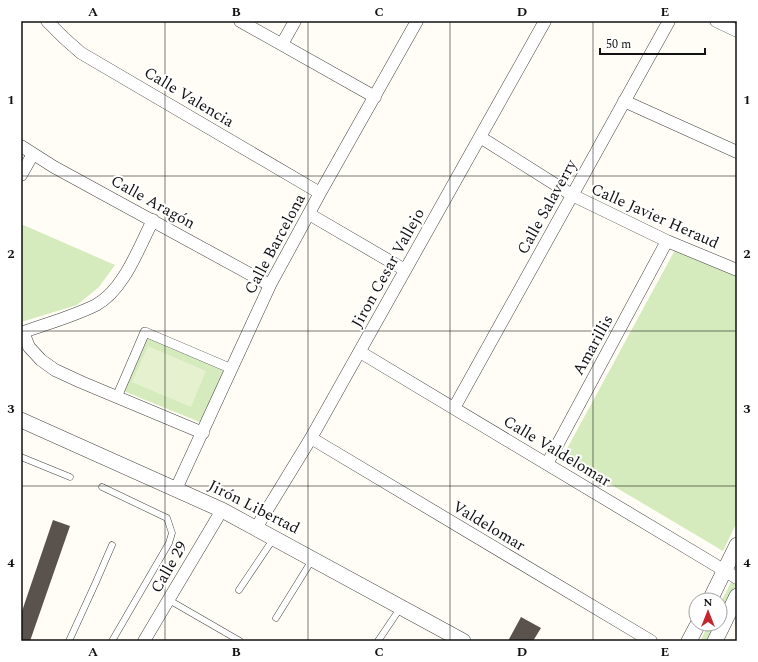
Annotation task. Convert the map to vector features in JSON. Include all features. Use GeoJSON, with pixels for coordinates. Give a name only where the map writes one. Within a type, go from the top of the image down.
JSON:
{"type":"FeatureCollection","features":[{"type":"Feature","properties":{"kind":"street","name":"Calle Valencia"},"geometry":{"type":"LineString","coordinates":[[47,21],[82,53],[320,193]]}},
{"type":"Feature","properties":{"kind":"street"},"geometry":{"type":"LineString","coordinates":[[240,21],[375,96]]}},
{"type":"Feature","properties":{"kind":"street"},"geometry":{"type":"LineString","coordinates":[[282,44],[295,21]]}},
{"type":"Feature","properties":{"kind":"street","name":"Calle Barcelona"},"geometry":{"type":"LineString","coordinates":[[176,489],[270,285],[417,21]]}},
{"type":"Feature","properties":{"kind":"street","name":"Jiron Cesar Vallejo"},"geometry":{"type":"LineString","coordinates":[[256,528],[311,438],[545,21]]}},
{"type":"Feature","properties":{"kind":"street","name":"Calle Salaverry"},"geometry":{"type":"LineString","coordinates":[[454,408],[669,21]]}},
{"type":"Feature","properties":{"kind":"street"},"geometry":{"type":"LineString","coordinates":[[716,21],[737,31]]}},
{"type":"Feature","properties":{"kind":"street"},"geometry":{"type":"LineString","coordinates":[[624,101],[737,152]]}},
{"type":"Feature","properties":{"kind":"street","name":"Calle Javier Heraud"},"geometry":{"type":"LineString","coordinates":[[480,137],[572,195],[667,241],[737,270]]}},
{"type":"Feature","properties":{"kind":"street","name":"Calle Aragón"},"geometry":{"type":"LineString","coordinates":[[21,146],[270,285]]}},
{"type":"Feature","properties":{"kind":"street"},"geometry":{"type":"LineString","coordinates":[[21,176],[33,154]]}},
{"type":"Feature","properties":{"kind":"street"},"geometry":{"type":"LineString","coordinates":[[309,214],[405,270]]}},
{"type":"Feature","properties":{"kind":"street"},"geometry":{"type":"LineString","coordinates":[[153,220],[125,274],[114,291],[97,305],[22,333],[29,347],[41,360],[55,370],[203,433]]}},
{"type":"Feature","properties":{"kind":"street","name":"Amarillis"},"geometry":{"type":"LineString","coordinates":[[547,464],[667,241]]}},
{"type":"Feature","properties":{"kind":"street"},"geometry":{"type":"LineString","coordinates":[[117,397],[145,332],[232,369]]}},
{"type":"Feature","properties":{"kind":"street","name":"Calle Valdelomar"},"geometry":{"type":"LineString","coordinates":[[360,352],[731,574]]}},
{"type":"Feature","properties":{"kind":"street","name":"Jirón Libertad"},"geometry":{"type":"LineString","coordinates":[[21,420],[222,510],[463,641]]}},
{"type":"Feature","properties":{"kind":"street","name":"Valdelomar"},"geometry":{"type":"LineString","coordinates":[[311,438],[651,641]]}},
{"type":"Feature","properties":{"kind":"street","name":"Calle 29"},"geometry":{"type":"LineString","coordinates":[[144,641],[222,510]]}},
{"type":"Feature","properties":{"kind":"street"},"geometry":{"type":"LineString","coordinates":[[716,592],[731,574],[737,545]]}},
{"type":"Feature","properties":{"kind":"street"},"geometry":{"type":"LineString","coordinates":[[715,641],[737,596]]}},
{"type":"Feature","properties":{"kind":"street"},"geometry":{"type":"LineString","coordinates":[[689,641],[694,632]]}},
{"type":"Feature","properties":{"kind":"lane"},"geometry":{"type":"LineString","coordinates":[[21,457],[70,477]]}},
{"type":"Feature","properties":{"kind":"lane"},"geometry":{"type":"LineString","coordinates":[[102,488],[167,518],[172,533],[169,543],[112,641]]}},
{"type":"Feature","properties":{"kind":"lane"},"geometry":{"type":"LineString","coordinates":[[239,590],[274,537]]}},
{"type":"Feature","properties":{"kind":"lane"},"geometry":{"type":"LineString","coordinates":[[69,641],[112,545]]}},
{"type":"Feature","properties":{"kind":"lane"},"geometry":{"type":"LineString","coordinates":[[276,618],[313,559]]}},
{"type":"Feature","properties":{"kind":"lane"},"geometry":{"type":"LineString","coordinates":[[169,600],[240,641]]}},
{"type":"Feature","properties":{"kind":"lane"},"geometry":{"type":"LineString","coordinates":[[378,641],[401,607]]}},
{"type":"Feature","properties":{"kind":"green space"},"geometry":{"type":"Polygon","coordinates":[[[21,224],[115,265],[99,287],[77,305],[21,322],[21,224]]]}},
{"type":"Feature","properties":{"kind":"green space"},"geometry":{"type":"Polygon","coordinates":[[[675,250],[737,277],[737,522],[723,551],[563,456],[675,250]]]}},
{"type":"Feature","properties":{"kind":"green space"},"geometry":{"type":"Polygon","coordinates":[[[146,334],[227,368],[202,423],[121,390],[146,334]]]}},
{"type":"Feature","properties":{"kind":"green space"},"geometry":{"type":"Polygon","coordinates":[[[148,346],[206,371],[191,407],[132,382],[148,346]]]}},
{"type":"Feature","properties":{"kind":"green space"},"geometry":{"type":"Polygon","coordinates":[[[733,579],[737,585],[728,603],[728,592],[726,592],[733,579]]]}},
{"type":"Feature","properties":{"kind":"green space"},"geometry":{"type":"Polygon","coordinates":[[[705,632],[713,632],[709,641],[700,641],[705,632]]]}},
{"type":"Feature","properties":{"kind":"building"},"geometry":{"type":"Polygon","coordinates":[[[53,520],[70,526],[30,641],[21,641],[21,614],[53,520]]]}},
{"type":"Feature","properties":{"kind":"building"},"geometry":{"type":"Polygon","coordinates":[[[521,617],[541,628],[533,641],[508,641],[521,617]]]}}]}
